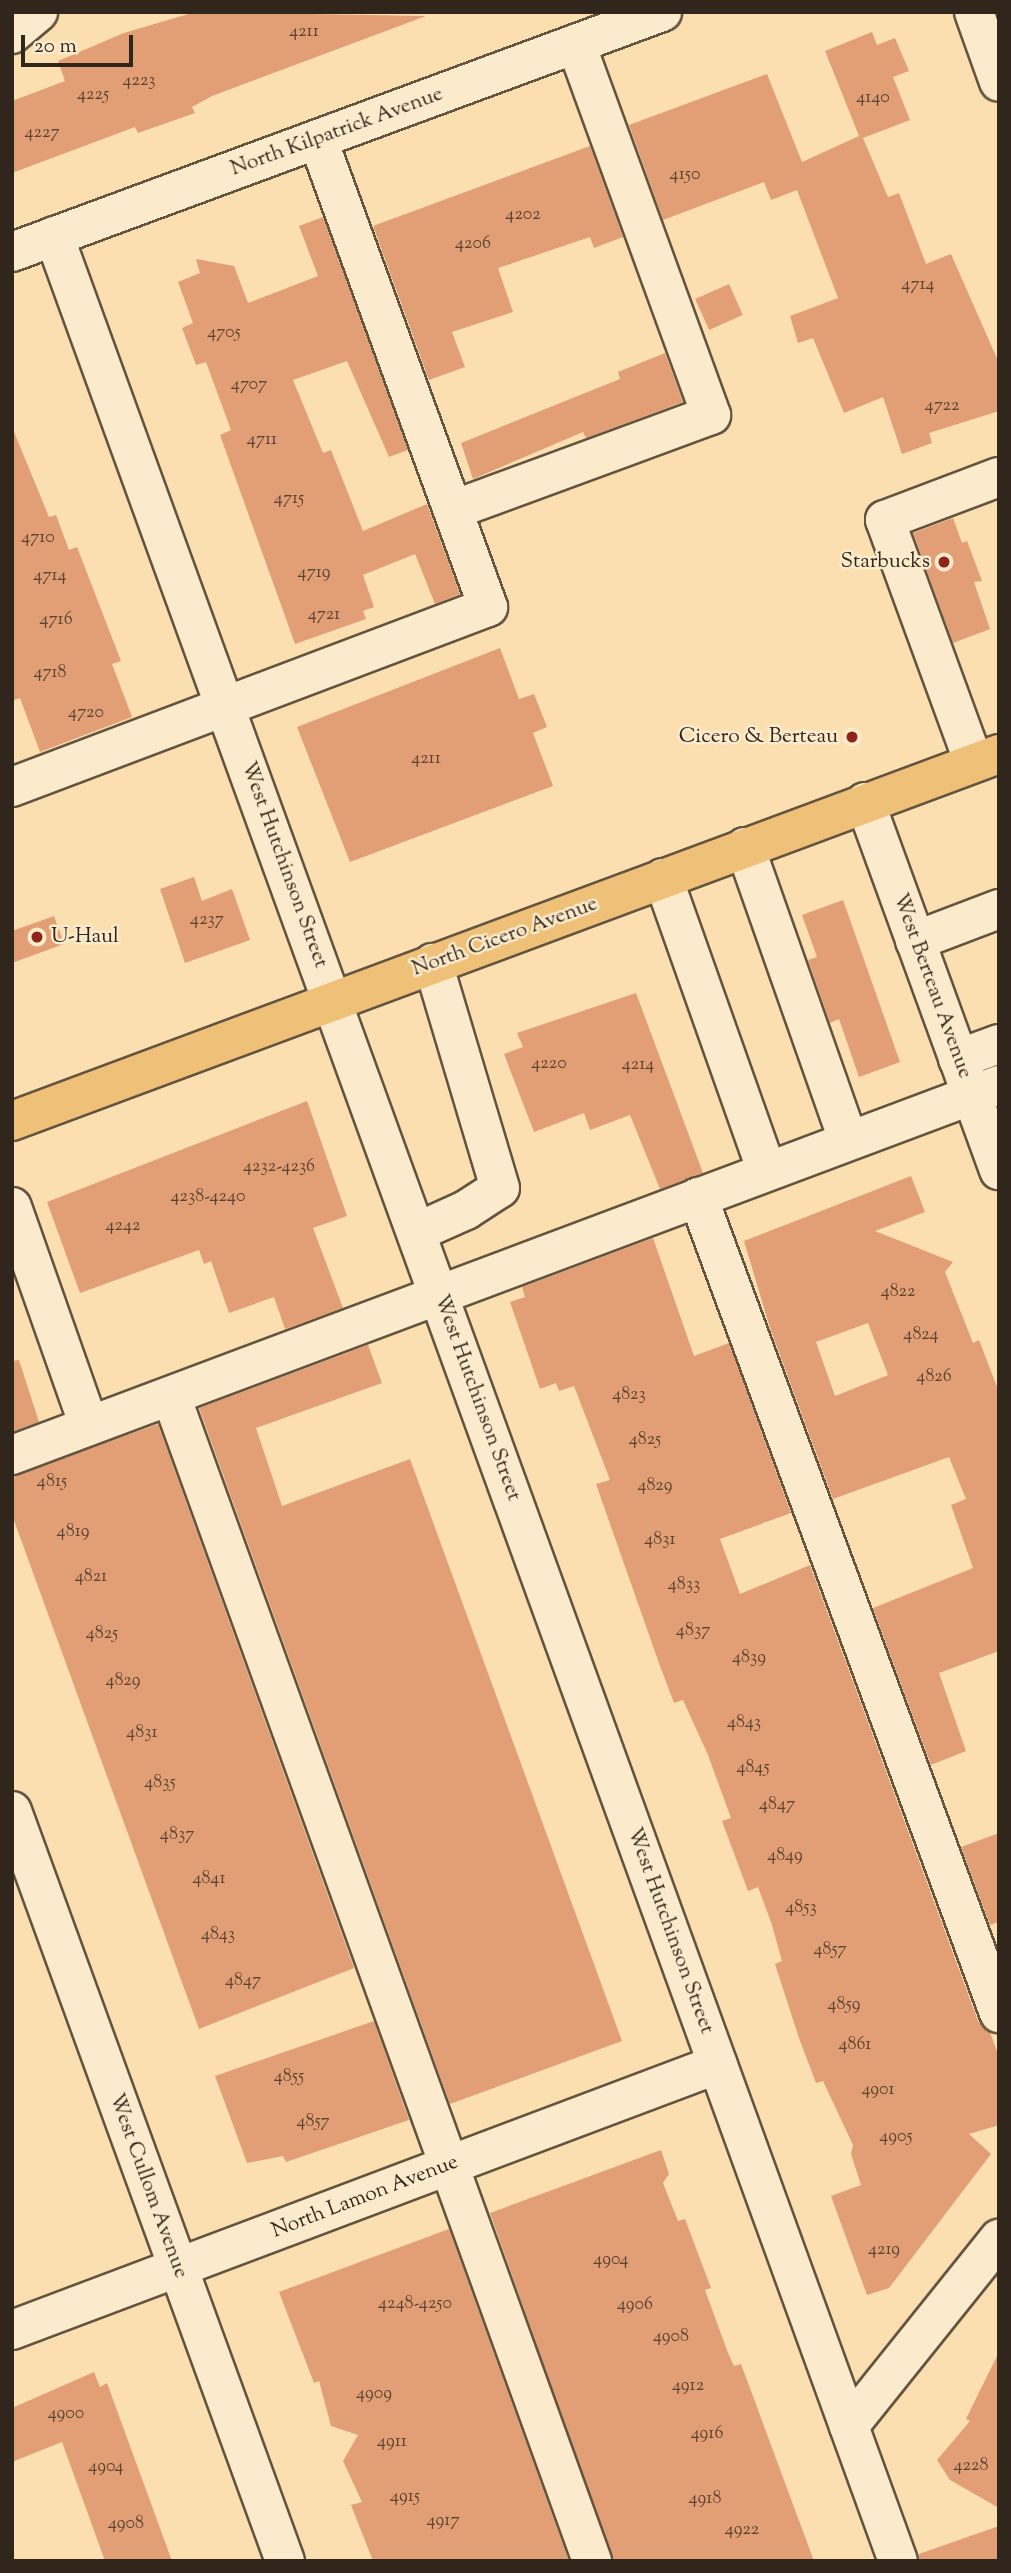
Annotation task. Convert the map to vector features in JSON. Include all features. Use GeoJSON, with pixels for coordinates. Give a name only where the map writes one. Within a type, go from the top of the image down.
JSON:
{"type":"FeatureCollection","features":[{"type":"Feature","properties":{"kind":"main road","name":"North Cicero Avenue"},"geometry":{"type":"LineString","coordinates":[[12,1121],[986,758]]}},
{"type":"Feature","properties":{"kind":"street"},"geometry":{"type":"LineString","coordinates":[[12,34],[38,12]]}},
{"type":"Feature","properties":{"kind":"street","name":"North Kilpatrick Avenue"},"geometry":{"type":"LineString","coordinates":[[12,252],[662,12]]}},
{"type":"Feature","properties":{"kind":"street"},"geometry":{"type":"LineString","coordinates":[[974,12],[999,82]]}},
{"type":"Feature","properties":{"kind":"street"},"geometry":{"type":"LineString","coordinates":[[453,510],[711,415],[576,44]]}},
{"type":"Feature","properties":{"kind":"street"},"geometry":{"type":"LineString","coordinates":[[12,787],[488,607],[318,139]]}},
{"type":"Feature","properties":{"kind":"street","name":"West Hutchinson Street"},"geometry":{"type":"LineString","coordinates":[[54,236],[898,2561]]}},
{"type":"Feature","properties":{"kind":"street"},"geometry":{"type":"LineString","coordinates":[[986,758],[885,520],[999,477]]}},
{"type":"Feature","properties":{"kind":"street","name":"West Berteau Avenue"},"geometry":{"type":"LineString","coordinates":[[865,802],[958,1059],[985,1090],[999,1170]]}},
{"type":"Feature","properties":{"kind":"street"},"geometry":{"type":"LineString","coordinates":[[745,847],[848,1140]]}},
{"type":"Feature","properties":{"kind":"street"},"geometry":{"type":"LineString","coordinates":[[663,878],[767,1171]]}},
{"type":"Feature","properties":{"kind":"street"},"geometry":{"type":"LineString","coordinates":[[915,941],[999,909]]}},
{"type":"Feature","properties":{"kind":"street"},"geometry":{"type":"LineString","coordinates":[[417,1232],[466,1210],[500,1188],[433,963]]}},
{"type":"Feature","properties":{"kind":"street"},"geometry":{"type":"LineString","coordinates":[[958,1059],[999,1044]]}},
{"type":"Feature","properties":{"kind":"street"},"geometry":{"type":"LineString","coordinates":[[12,1455],[985,1090]]}},
{"type":"Feature","properties":{"kind":"street"},"geometry":{"type":"LineString","coordinates":[[698,1197],[999,2013]]}},
{"type":"Feature","properties":{"kind":"street"},"geometry":{"type":"LineString","coordinates":[[12,1207],[89,1426]]}},
{"type":"Feature","properties":{"kind":"street"},"geometry":{"type":"LineString","coordinates":[[171,1395],[592,2561]]}},
{"type":"Feature","properties":{"kind":"street","name":"West Cullom Avenue"},"geometry":{"type":"LineString","coordinates":[[12,1811],[285,2561]]}},
{"type":"Feature","properties":{"kind":"street","name":"North Lamon Avenue"},"geometry":{"type":"LineString","coordinates":[[12,2330],[718,2064]]}},
{"type":"Feature","properties":{"kind":"street"},"geometry":{"type":"LineString","coordinates":[[849,2426],[999,2239]]}},
{"type":"Feature","properties":{"kind":"building"},"geometry":{"type":"Polygon","coordinates":[[[195,12],[426,16],[212,96],[192,107],[195,113],[138,133],[135,127],[12,173],[12,101],[65,81],[58,61],[124,33],[195,12]]]}},
{"type":"Feature","properties":{"kind":"building"},"geometry":{"type":"Polygon","coordinates":[[[872,32],[877,45],[895,38],[909,71],[893,77],[910,120],[863,138],[888,197],[899,193],[926,264],[951,254],[999,363],[999,411],[929,433],[932,443],[902,454],[883,397],[844,413],[813,338],[798,343],[790,316],[838,298],[797,190],[771,200],[764,182],[663,220],[629,125],[767,74],[802,162],[859,136],[825,51],[872,32]]]}},
{"type":"Feature","properties":{"kind":"building"},"geometry":{"type":"Polygon","coordinates":[[[590,146],[623,237],[594,248],[590,237],[498,268],[513,312],[452,332],[465,367],[429,380],[373,226],[590,146]]]}},
{"type":"Feature","properties":{"kind":"building"},"geometry":{"type":"Polygon","coordinates":[[[323,217],[408,450],[389,457],[347,361],[293,380],[323,453],[331,450],[363,531],[427,504],[460,594],[435,604],[415,554],[363,575],[374,607],[363,611],[366,619],[295,644],[220,435],[231,430],[206,362],[196,365],[182,328],[193,323],[178,282],[200,273],[196,259],[234,266],[248,303],[318,276],[299,226],[323,217]]]}},
{"type":"Feature","properties":{"kind":"building"},"geometry":{"type":"Polygon","coordinates":[[[729,284],[743,315],[709,330],[695,299],[729,284]]]}},
{"type":"Feature","properties":{"kind":"building"},"geometry":{"type":"Polygon","coordinates":[[[665,353],[683,402],[586,438],[583,432],[473,479],[461,443],[620,379],[618,372],[665,353]]]}},
{"type":"Feature","properties":{"kind":"building"},"geometry":{"type":"Polygon","coordinates":[[[12,427],[49,517],[56,515],[69,550],[77,547],[121,661],[112,664],[132,717],[40,752],[20,698],[12,701],[12,427]]]}},
{"type":"Feature","properties":{"kind":"building","name":"Starbucks"},"geometry":{"type":"Polygon","coordinates":[[[953,518],[962,543],[967,541],[982,581],[974,582],[990,629],[953,643],[913,533],[953,518]]]}},
{"type":"Feature","properties":{"kind":"building"},"geometry":{"type":"Polygon","coordinates":[[[500,648],[519,699],[534,694],[547,727],[533,733],[553,786],[350,862],[297,727],[500,648]]]}},
{"type":"Feature","properties":{"kind":"building"},"geometry":{"type":"Polygon","coordinates":[[[194,877],[202,901],[232,889],[250,940],[185,963],[160,889],[194,877]]]}},
{"type":"Feature","properties":{"kind":"building"},"geometry":{"type":"Polygon","coordinates":[[[843,900],[900,1062],[859,1077],[839,1019],[830,1023],[808,960],[817,957],[802,915],[843,900]]]}},
{"type":"Feature","properties":{"kind":"building","name":"U-Haul"},"geometry":{"type":"Polygon","coordinates":[[[54,916],[64,944],[12,963],[12,931],[54,916]]]}},
{"type":"Feature","properties":{"kind":"building"},"geometry":{"type":"Polygon","coordinates":[[[636,993],[703,1173],[660,1189],[630,1115],[590,1130],[584,1113],[534,1132],[504,1054],[523,1047],[517,1033],[636,993]]]}},
{"type":"Feature","properties":{"kind":"building"},"geometry":{"type":"Polygon","coordinates":[[[307,1101],[347,1216],[313,1228],[343,1308],[285,1329],[274,1297],[229,1313],[211,1261],[204,1264],[199,1250],[80,1293],[47,1202],[307,1101]]]}},
{"type":"Feature","properties":{"kind":"building"},"geometry":{"type":"Polygon","coordinates":[[[911,1176],[925,1212],[875,1231],[953,1262],[945,1272],[973,1343],[979,1340],[999,1392],[999,1651],[939,1673],[966,1751],[931,1765],[873,1608],[973,1568],[951,1505],[966,1499],[949,1457],[833,1499],[770,1328],[744,1241],[911,1176]],[[868,1323],[816,1342],[835,1396],[888,1375],[868,1323]]]}},
{"type":"Feature","properties":{"kind":"building"},"geometry":{"type":"Polygon","coordinates":[[[653,1238],[694,1356],[729,1343],[791,1513],[720,1539],[740,1594],[810,1565],[978,2021],[990,2032],[999,2057],[999,2125],[969,2134],[991,2154],[889,2288],[867,2295],[831,2196],[861,2185],[851,2154],[853,2145],[823,2081],[816,2083],[799,2038],[775,1964],[782,1961],[772,1925],[758,1887],[748,1891],[722,1821],[731,1818],[708,1755],[683,1700],[674,1703],[660,1666],[596,1484],[610,1480],[574,1386],[559,1391],[556,1383],[540,1389],[510,1302],[525,1297],[522,1287],[653,1238]]]}},
{"type":"Feature","properties":{"kind":"building"},"geometry":{"type":"Polygon","coordinates":[[[368,1345],[382,1383],[256,1428],[282,1506],[410,1459],[622,2041],[450,2104],[199,1408],[368,1345]]]}},
{"type":"Feature","properties":{"kind":"building"},"geometry":{"type":"Polygon","coordinates":[[[19,1360],[39,1422],[12,1432],[12,1361],[19,1360]]]}},
{"type":"Feature","properties":{"kind":"building"},"geometry":{"type":"Polygon","coordinates":[[[158,1424],[354,1968],[199,2029],[12,1515],[12,1476],[158,1424]]]}},
{"type":"Feature","properties":{"kind":"building"},"geometry":{"type":"Polygon","coordinates":[[[999,1833],[999,1922],[990,1925],[961,1847],[999,1833]]]}},
{"type":"Feature","properties":{"kind":"building"},"geometry":{"type":"Polygon","coordinates":[[[374,2021],[409,2120],[286,2162],[283,2156],[247,2163],[215,2076],[374,2021]]]}},
{"type":"Feature","properties":{"kind":"building"},"geometry":{"type":"Polygon","coordinates":[[[661,2150],[669,2174],[663,2183],[678,2221],[685,2219],[711,2288],[705,2290],[728,2353],[734,2366],[741,2364],[814,2561],[613,2561],[490,2213],[661,2150]]]}},
{"type":"Feature","properties":{"kind":"building"},"geometry":{"type":"Polygon","coordinates":[[[449,2229],[569,2561],[373,2561],[351,2505],[362,2502],[343,2461],[358,2435],[331,2426],[319,2381],[314,2383],[279,2292],[449,2229]]]}},
{"type":"Feature","properties":{"kind":"building"},"geometry":{"type":"Polygon","coordinates":[[[999,2352],[999,2508],[950,2480],[937,2460],[970,2421],[966,2419],[999,2352]]]}},
{"type":"Feature","properties":{"kind":"building"},"geometry":{"type":"Polygon","coordinates":[[[94,2372],[100,2387],[107,2383],[172,2561],[105,2561],[62,2442],[12,2462],[12,2408],[94,2372]]]}},
{"type":"Feature","properties":{"kind":"building"},"geometry":{"type":"Polygon","coordinates":[[[999,2526],[999,2561],[919,2561],[919,2554],[999,2526]]]}},
{"type":"Feature","properties":{"kind":"place","name":"Starbucks"},"geometry":{"type":"Point","coordinates":[944,562]}},
{"type":"Feature","properties":{"kind":"place","name":"Cicero & Berteau"},"geometry":{"type":"Point","coordinates":[852,737]}},
{"type":"Feature","properties":{"kind":"place","name":"U-Haul"},"geometry":{"type":"Point","coordinates":[37,937]}}]}
